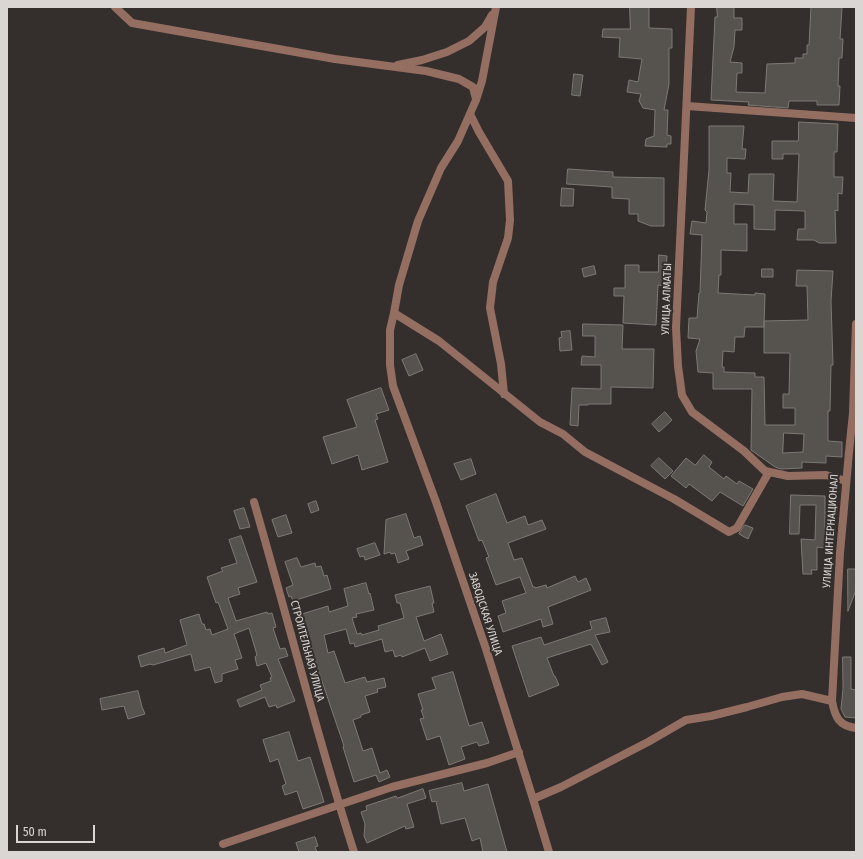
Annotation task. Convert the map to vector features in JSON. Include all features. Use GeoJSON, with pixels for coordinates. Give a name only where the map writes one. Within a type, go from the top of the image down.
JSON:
{"type":"FeatureCollection","features":[{"type":"Feature","properties":{"kind":"street"},"geometry":{"type":"LineString","coordinates":[[115,7],[132,23],[335,59],[426,71],[459,79],[473,88],[476,100]]}},
{"type":"Feature","properties":{"kind":"street"},"geometry":{"type":"LineString","coordinates":[[391,66],[422,60],[447,52],[469,41],[485,27],[496,7]]}},
{"type":"Feature","properties":{"kind":"street","name":"ЗАВОДСКАЯ УЛИЦА"},"geometry":{"type":"LineString","coordinates":[[496,7],[482,81],[476,100],[458,142],[441,168],[418,221],[399,285],[390,330],[390,365],[393,386],[436,502],[486,649],[549,852]]}},
{"type":"Feature","properties":{"kind":"street","name":"УЛИЦА АЛМАТЫ"},"geometry":{"type":"LineString","coordinates":[[691,7],[676,328],[678,366],[682,394],[692,412],[744,451],[764,471],[788,476],[826,475],[846,481]]}},
{"type":"Feature","properties":{"kind":"street"},"geometry":{"type":"LineString","coordinates":[[687,106],[856,118]]}},
{"type":"Feature","properties":{"kind":"street"},"geometry":{"type":"LineString","coordinates":[[470,114],[508,181],[510,220],[509,232],[493,282],[490,308],[502,364],[504,394]]}},
{"type":"Feature","properties":{"kind":"street"},"geometry":{"type":"LineString","coordinates":[[394,313],[438,341],[540,422],[562,434],[585,452],[674,499],[729,532],[737,528],[769,472]]}},
{"type":"Feature","properties":{"kind":"street","name":"УЛИЦА ИНТЕРНАЦИОНАЛ"},"geometry":{"type":"LineString","coordinates":[[856,324],[853,413],[838,580],[832,701],[838,720],[849,727],[856,728]]}},
{"type":"Feature","properties":{"kind":"street","name":"СТРОИТЕЛЬНАЯ УЛИЦА"},"geometry":{"type":"LineString","coordinates":[[254,502],[279,586],[308,698],[339,806],[354,852]]}},
{"type":"Feature","properties":{"kind":"street"},"geometry":{"type":"LineString","coordinates":[[533,799],[561,787],[648,742],[686,720],[711,716],[782,697],[802,694],[832,701]]}},
{"type":"Feature","properties":{"kind":"street"},"geometry":{"type":"LineString","coordinates":[[223,844],[392,788],[487,763],[519,752]]}},
{"type":"Feature","properties":{"kind":"building"},"geometry":{"type":"Polygon","coordinates":[[[630,7],[649,7],[649,28],[672,29],[672,48],[669,48],[669,84],[664,110],[668,110],[667,135],[671,136],[671,144],[667,144],[667,147],[645,146],[646,139],[654,136],[655,110],[643,108],[639,101],[641,94],[627,92],[629,80],[638,82],[642,59],[619,57],[620,38],[602,37],[603,29],[630,29],[630,7]]]}},
{"type":"Feature","properties":{"kind":"building"},"geometry":{"type":"Polygon","coordinates":[[[717,7],[734,7],[734,18],[742,18],[742,30],[735,30],[734,47],[730,62],[742,63],[742,73],[737,73],[736,92],[765,93],[767,64],[795,63],[795,58],[803,58],[803,54],[807,54],[807,45],[809,45],[811,7],[842,7],[840,39],[843,39],[842,58],[839,58],[839,105],[817,105],[817,101],[789,101],[788,108],[748,105],[749,102],[711,100],[715,17],[717,17],[717,7]]]}},
{"type":"Feature","properties":{"kind":"building"},"geometry":{"type":"Polygon","coordinates":[[[574,74],[583,75],[580,96],[572,95],[574,74]]]}},
{"type":"Feature","properties":{"kind":"building"},"geometry":{"type":"Polygon","coordinates":[[[799,122],[838,124],[837,152],[834,152],[834,177],[843,177],[842,194],[838,193],[838,211],[835,210],[836,243],[819,243],[814,240],[797,240],[798,229],[805,229],[805,211],[775,210],[775,230],[754,229],[754,205],[734,204],[734,224],[747,224],[747,251],[721,250],[721,275],[719,275],[718,293],[755,295],[755,293],[765,294],[764,321],[808,320],[807,286],[796,286],[797,270],[833,271],[831,301],[833,365],[831,365],[828,441],[842,442],[842,457],[826,456],[826,463],[802,462],[802,468],[781,469],[775,467],[751,450],[752,389],[713,389],[713,373],[698,372],[696,351],[700,339],[688,338],[689,318],[697,318],[700,293],[702,235],[690,234],[692,221],[706,223],[707,212],[705,210],[709,170],[709,126],[744,126],[742,149],[746,149],[745,159],[727,158],[727,173],[731,173],[730,192],[748,193],[749,174],[774,174],[773,201],[797,202],[799,154],[783,154],[783,159],[772,159],[772,141],[798,141],[799,122]],[[745,327],[744,337],[735,337],[734,352],[723,351],[722,367],[724,367],[724,372],[755,373],[755,377],[764,377],[765,425],[795,425],[795,408],[783,408],[783,394],[789,394],[790,353],[764,353],[764,327],[745,327]],[[784,433],[783,453],[803,452],[804,434],[784,433]]]}},
{"type":"Feature","properties":{"kind":"building"},"geometry":{"type":"Polygon","coordinates":[[[568,169],[613,172],[613,177],[664,178],[664,226],[651,226],[638,221],[638,214],[629,214],[629,199],[612,198],[612,187],[567,184],[568,169]]]}},
{"type":"Feature","properties":{"kind":"building"},"geometry":{"type":"Polygon","coordinates":[[[562,188],[574,189],[573,206],[561,206],[562,188]]]}},
{"type":"Feature","properties":{"kind":"building"},"geometry":{"type":"Polygon","coordinates":[[[659,255],[667,256],[665,286],[658,285],[656,325],[623,323],[624,296],[614,296],[614,288],[625,288],[625,265],[639,265],[639,272],[658,272],[659,255]]]}},
{"type":"Feature","properties":{"kind":"building"},"geometry":{"type":"Polygon","coordinates":[[[594,266],[596,274],[584,277],[582,269],[594,266]]]}},
{"type":"Feature","properties":{"kind":"building"},"geometry":{"type":"Polygon","coordinates":[[[762,269],[773,269],[773,277],[762,277],[762,269]]]}},
{"type":"Feature","properties":{"kind":"building"},"geometry":{"type":"Polygon","coordinates":[[[583,324],[623,325],[622,349],[654,349],[653,388],[611,387],[611,404],[579,405],[578,426],[570,425],[572,388],[601,389],[601,365],[581,365],[582,356],[595,357],[595,336],[583,336],[583,324]]]}},
{"type":"Feature","properties":{"kind":"building"},"geometry":{"type":"Polygon","coordinates":[[[570,331],[572,350],[560,351],[559,338],[562,337],[561,332],[570,331]]]}},
{"type":"Feature","properties":{"kind":"building"},"geometry":{"type":"Polygon","coordinates":[[[416,354],[423,370],[409,376],[402,360],[416,354]]]}},
{"type":"Feature","properties":{"kind":"building"},"geometry":{"type":"Polygon","coordinates":[[[381,388],[389,410],[376,414],[378,419],[375,420],[388,462],[362,470],[358,455],[332,464],[323,437],[357,427],[347,400],[381,388]]]}},
{"type":"Feature","properties":{"kind":"building"},"geometry":{"type":"Polygon","coordinates":[[[665,412],[672,420],[659,432],[652,424],[665,412]]]}},
{"type":"Feature","properties":{"kind":"building"},"geometry":{"type":"Polygon","coordinates":[[[704,455],[712,462],[709,467],[724,479],[726,476],[737,484],[739,481],[753,489],[743,506],[720,492],[712,501],[689,484],[686,488],[671,476],[686,458],[695,465],[704,455]]]}},
{"type":"Feature","properties":{"kind":"building"},"geometry":{"type":"Polygon","coordinates":[[[659,458],[673,471],[665,479],[651,466],[659,458]]]}},
{"type":"Feature","properties":{"kind":"building"},"geometry":{"type":"Polygon","coordinates":[[[471,459],[476,474],[461,480],[454,464],[471,459]]]}},
{"type":"Feature","properties":{"kind":"building"},"geometry":{"type":"Polygon","coordinates":[[[496,494],[507,523],[525,516],[528,525],[542,520],[546,529],[508,543],[514,560],[522,558],[533,587],[535,588],[546,585],[547,588],[575,576],[578,582],[586,578],[591,590],[548,607],[553,624],[543,627],[541,619],[503,632],[498,616],[506,613],[502,601],[526,593],[520,577],[496,585],[486,558],[489,557],[482,540],[479,541],[466,506],[496,494]]]}},
{"type":"Feature","properties":{"kind":"building"},"geometry":{"type":"Polygon","coordinates":[[[791,495],[825,496],[825,548],[817,547],[817,570],[811,570],[812,574],[803,574],[801,539],[815,540],[816,505],[800,505],[799,534],[790,534],[791,495]]]}},
{"type":"Feature","properties":{"kind":"building"},"geometry":{"type":"Polygon","coordinates":[[[316,501],[319,510],[311,513],[308,504],[316,501]]]}},
{"type":"Feature","properties":{"kind":"building"},"geometry":{"type":"Polygon","coordinates":[[[244,508],[250,527],[240,529],[234,511],[244,508]]]}},
{"type":"Feature","properties":{"kind":"building"},"geometry":{"type":"Polygon","coordinates":[[[406,514],[414,538],[420,536],[423,545],[406,551],[409,559],[398,563],[395,553],[391,554],[390,552],[384,554],[386,520],[406,514]]]}},
{"type":"Feature","properties":{"kind":"building"},"geometry":{"type":"Polygon","coordinates":[[[286,515],[292,533],[278,537],[272,520],[286,515]]]}},
{"type":"Feature","properties":{"kind":"building"},"geometry":{"type":"Polygon","coordinates":[[[745,525],[753,528],[748,539],[739,534],[745,525]]]}},
{"type":"Feature","properties":{"kind":"building"},"geometry":{"type":"Polygon","coordinates":[[[241,536],[257,582],[238,588],[240,594],[228,598],[236,621],[267,612],[268,614],[272,613],[276,627],[273,628],[280,649],[285,648],[288,656],[278,659],[295,701],[277,708],[276,705],[269,707],[265,697],[240,707],[237,700],[262,690],[260,685],[271,681],[270,678],[272,677],[266,663],[257,666],[255,657],[257,655],[249,628],[234,634],[242,658],[235,660],[238,669],[222,674],[222,681],[215,683],[210,667],[195,671],[191,654],[141,667],[138,656],[164,648],[165,653],[187,645],[180,620],[199,614],[202,624],[204,624],[206,630],[210,629],[212,635],[228,629],[218,602],[216,603],[207,577],[223,571],[221,568],[237,563],[229,540],[241,536]]]}},
{"type":"Feature","properties":{"kind":"building"},"geometry":{"type":"Polygon","coordinates":[[[375,543],[380,555],[365,560],[364,556],[360,557],[357,549],[375,543]]]}},
{"type":"Feature","properties":{"kind":"building"},"geometry":{"type":"Polygon","coordinates":[[[297,558],[301,567],[315,563],[316,567],[321,566],[324,576],[327,575],[331,589],[293,601],[291,596],[289,597],[286,588],[293,585],[285,562],[297,558]]]}},
{"type":"Feature","properties":{"kind":"building"},"geometry":{"type":"Polygon","coordinates":[[[848,569],[856,569],[856,590],[848,611],[848,569]]]}},
{"type":"Feature","properties":{"kind":"building"},"geometry":{"type":"Polygon","coordinates":[[[366,583],[374,610],[356,614],[357,617],[352,618],[357,634],[361,633],[362,635],[379,630],[378,626],[404,618],[400,603],[397,603],[395,595],[430,586],[434,603],[432,603],[434,612],[416,617],[424,641],[441,634],[448,654],[430,661],[425,648],[402,657],[401,655],[395,657],[393,650],[385,652],[382,639],[355,647],[354,643],[350,644],[346,629],[324,635],[328,653],[334,651],[345,683],[365,677],[367,682],[384,678],[386,687],[377,689],[378,692],[365,696],[370,712],[353,720],[363,751],[372,748],[380,773],[387,770],[390,777],[379,782],[376,775],[354,782],[343,747],[344,746],[310,646],[302,614],[328,606],[329,612],[348,606],[344,589],[366,583]]]}},
{"type":"Feature","properties":{"kind":"building"},"geometry":{"type":"Polygon","coordinates":[[[606,618],[610,632],[595,635],[608,662],[602,665],[591,644],[547,658],[559,685],[529,697],[512,646],[541,637],[544,645],[592,629],[590,622],[606,618]]]}},
{"type":"Feature","properties":{"kind":"building"},"geometry":{"type":"Polygon","coordinates":[[[843,657],[851,657],[851,689],[856,690],[856,718],[845,717],[841,709],[843,689],[843,657]]]}},
{"type":"Feature","properties":{"kind":"building"},"geometry":{"type":"Polygon","coordinates":[[[453,672],[469,726],[482,722],[489,743],[479,746],[477,742],[461,747],[465,759],[449,765],[440,736],[427,740],[420,719],[424,718],[418,694],[436,689],[432,678],[453,672]]]}},
{"type":"Feature","properties":{"kind":"building"},"geometry":{"type":"Polygon","coordinates":[[[138,691],[145,714],[128,719],[124,706],[102,710],[100,699],[138,691]]]}},
{"type":"Feature","properties":{"kind":"building"},"geometry":{"type":"Polygon","coordinates":[[[289,732],[298,761],[310,757],[324,802],[303,809],[297,791],[285,795],[282,786],[286,784],[278,759],[270,762],[263,740],[289,732]]]}},
{"type":"Feature","properties":{"kind":"building"},"geometry":{"type":"Polygon","coordinates":[[[462,783],[464,791],[488,784],[507,852],[483,852],[480,838],[472,841],[465,818],[441,824],[436,801],[432,802],[429,791],[462,783]]]}},
{"type":"Feature","properties":{"kind":"building"},"geometry":{"type":"Polygon","coordinates":[[[423,789],[426,798],[407,804],[414,827],[406,829],[405,826],[367,843],[364,836],[365,824],[361,812],[367,810],[366,806],[423,789]]]}},
{"type":"Feature","properties":{"kind":"building"},"geometry":{"type":"Polygon","coordinates":[[[315,837],[318,846],[315,847],[317,852],[299,852],[296,843],[315,837]]]}}]}
